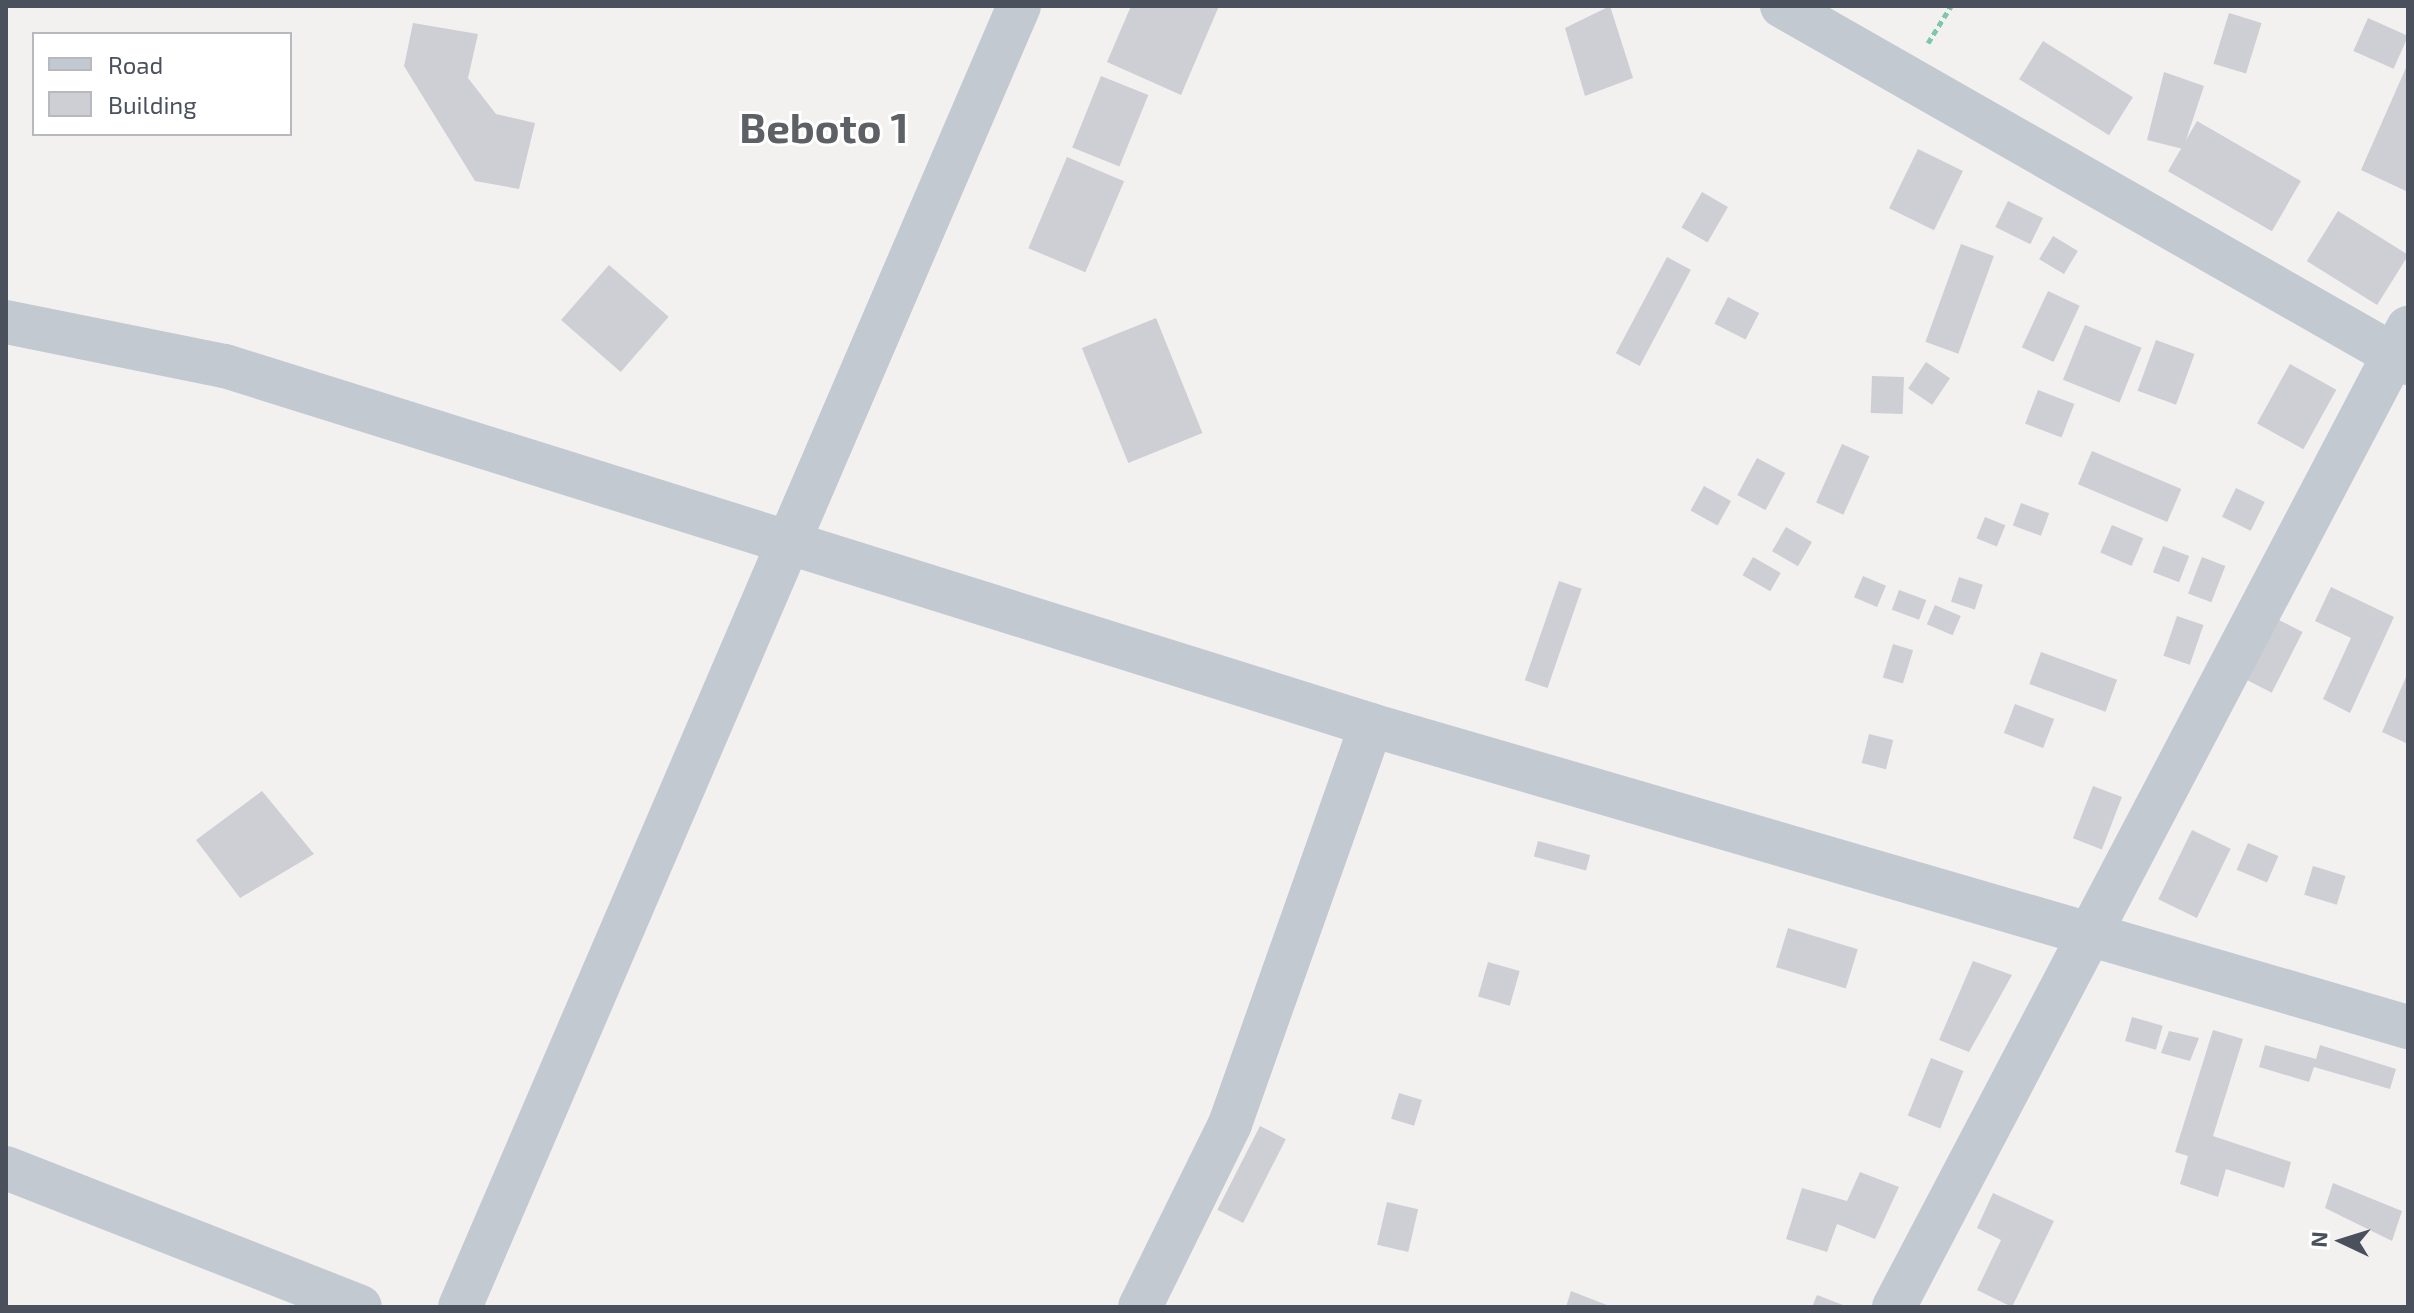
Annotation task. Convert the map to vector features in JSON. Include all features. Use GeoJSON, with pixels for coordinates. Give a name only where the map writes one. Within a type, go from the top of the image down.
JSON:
{"type":"FeatureCollection","features":[{"type":"Feature","properties":{"kind":"street"},"geometry":{"type":"LineString","coordinates":[[460,1307],[790,547],[1019,6]]}},
{"type":"Feature","properties":{"kind":"street"},"geometry":{"type":"LineString","coordinates":[[1782,6],[2403,348],[2086,936],[1894,1307]]}},
{"type":"Feature","properties":{"kind":"street"},"geometry":{"type":"LineString","coordinates":[[6,322],[225,366],[790,547],[1371,725],[2086,936],[2408,1027]]}},
{"type":"Feature","properties":{"kind":"street"},"geometry":{"type":"LineString","coordinates":[[1140,1307],[1230,1124],[1371,725]]}},
{"type":"Feature","properties":{"kind":"street"},"geometry":{"type":"LineString","coordinates":[[6,1168],[360,1307]]}},
{"type":"Feature","properties":{"kind":"building"},"geometry":{"type":"Polygon","coordinates":[[[1131,6],[1219,6],[1181,95],[1107,62],[1131,6]]]}},
{"type":"Feature","properties":{"kind":"building"},"geometry":{"type":"Polygon","coordinates":[[[1610,6],[1633,78],[1585,96],[1565,28],[1610,6]]]}},
{"type":"Feature","properties":{"kind":"building"},"geometry":{"type":"Polygon","coordinates":[[[2229,13],[2262,23],[2246,74],[2214,64],[2229,13]]]}},
{"type":"Feature","properties":{"kind":"building"},"geometry":{"type":"Polygon","coordinates":[[[2368,18],[2408,36],[2394,69],[2353,51],[2368,18]]]}},
{"type":"Feature","properties":{"kind":"building"},"geometry":{"type":"Polygon","coordinates":[[[413,23],[478,34],[468,78],[496,114],[535,123],[519,189],[475,181],[404,66],[413,23]]]}},
{"type":"Feature","properties":{"kind":"building"},"geometry":{"type":"Polygon","coordinates":[[[2043,41],[2133,97],[2109,135],[2019,79],[2043,41]]]}},
{"type":"Feature","properties":{"kind":"building"},"geometry":{"type":"Polygon","coordinates":[[[2408,63],[2408,192],[2361,170],[2408,63]]]}},
{"type":"Feature","properties":{"kind":"building"},"geometry":{"type":"Polygon","coordinates":[[[2164,72],[2204,86],[2183,149],[2147,140],[2164,72]]]}},
{"type":"Feature","properties":{"kind":"building"},"geometry":{"type":"Polygon","coordinates":[[[1101,76],[1148,95],[1119,166],[1072,147],[1101,76]]]}},
{"type":"Feature","properties":{"kind":"building"},"geometry":{"type":"Polygon","coordinates":[[[2197,121],[2301,181],[2272,231],[2168,171],[2197,121]]]}},
{"type":"Feature","properties":{"kind":"building"},"geometry":{"type":"Polygon","coordinates":[[[1918,149],[1963,171],[1934,230],[1889,208],[1918,149]]]}},
{"type":"Feature","properties":{"kind":"building"},"geometry":{"type":"Polygon","coordinates":[[[1067,157],[1124,181],[1085,272],[1028,248],[1067,157]]]}},
{"type":"Feature","properties":{"kind":"building"},"geometry":{"type":"Polygon","coordinates":[[[1702,192],[1728,207],[1707,243],[1682,228],[1702,192]]]}},
{"type":"Feature","properties":{"kind":"building"},"geometry":{"type":"Polygon","coordinates":[[[2008,201],[2043,218],[2030,244],[1995,227],[2008,201]]]}},
{"type":"Feature","properties":{"kind":"building"},"geometry":{"type":"Polygon","coordinates":[[[2338,211],[2408,255],[2377,305],[2307,261],[2338,211]]]}},
{"type":"Feature","properties":{"kind":"building"},"geometry":{"type":"Polygon","coordinates":[[[2053,236],[2078,251],[2064,274],[2039,259],[2053,236]]]}},
{"type":"Feature","properties":{"kind":"building"},"geometry":{"type":"Polygon","coordinates":[[[1961,244],[1994,256],[1958,354],[1925,342],[1961,244]]]}},
{"type":"Feature","properties":{"kind":"building"},"geometry":{"type":"Polygon","coordinates":[[[1667,257],[1691,270],[1640,366],[1616,353],[1667,257]]]}},
{"type":"Feature","properties":{"kind":"building"},"geometry":{"type":"Polygon","coordinates":[[[609,265],[669,317],[621,372],[561,320],[609,265]]]}},
{"type":"Feature","properties":{"kind":"building"},"geometry":{"type":"Polygon","coordinates":[[[2048,291],[2080,306],[2054,362],[2022,347],[2048,291]]]}},
{"type":"Feature","properties":{"kind":"building"},"geometry":{"type":"Polygon","coordinates":[[[1728,297],[1759,313],[1746,340],[1714,324],[1728,297]]]}},
{"type":"Feature","properties":{"kind":"building"},"geometry":{"type":"Polygon","coordinates":[[[1156,318],[1202,433],[1128,463],[1082,348],[1156,318]]]}},
{"type":"Feature","properties":{"kind":"building"},"geometry":{"type":"Polygon","coordinates":[[[2085,325],[2142,348],[2119,403],[2063,380],[2085,325]]]}},
{"type":"Feature","properties":{"kind":"building"},"geometry":{"type":"Polygon","coordinates":[[[2156,340],[2195,354],[2176,405],[2138,391],[2156,340]]]}},
{"type":"Feature","properties":{"kind":"building"},"geometry":{"type":"Polygon","coordinates":[[[1926,362],[1950,378],[1932,405],[1908,389],[1926,362]]]}},
{"type":"Feature","properties":{"kind":"building"},"geometry":{"type":"Polygon","coordinates":[[[2290,364],[2336,390],[2303,449],[2257,423],[2290,364]]]}},
{"type":"Feature","properties":{"kind":"building"},"geometry":{"type":"Polygon","coordinates":[[[1872,376],[1904,377],[1903,414],[1871,413],[1872,376]]]}},
{"type":"Feature","properties":{"kind":"building"},"geometry":{"type":"Polygon","coordinates":[[[2038,390],[2074,404],[2062,438],[2025,424],[2038,390]]]}},
{"type":"Feature","properties":{"kind":"building"},"geometry":{"type":"Polygon","coordinates":[[[1842,444],[1869,456],[1843,515],[1816,502],[1842,444]]]}},
{"type":"Feature","properties":{"kind":"building"},"geometry":{"type":"Polygon","coordinates":[[[2092,451],[2181,489],[2167,522],[2078,484],[2092,451]]]}},
{"type":"Feature","properties":{"kind":"building"},"geometry":{"type":"Polygon","coordinates":[[[1757,458],[1785,473],[1766,510],[1737,495],[1757,458]]]}},
{"type":"Feature","properties":{"kind":"building"},"geometry":{"type":"Polygon","coordinates":[[[1704,486],[1731,501],[1718,526],[1690,510],[1704,486]]]}},
{"type":"Feature","properties":{"kind":"building"},"geometry":{"type":"Polygon","coordinates":[[[2236,488],[2265,502],[2251,531],[2222,517],[2236,488]]]}},
{"type":"Feature","properties":{"kind":"building"},"geometry":{"type":"Polygon","coordinates":[[[2021,503],[2049,513],[2041,536],[2013,526],[2021,503]]]}},
{"type":"Feature","properties":{"kind":"building"},"geometry":{"type":"Polygon","coordinates":[[[1985,517],[2005,525],[1997,547],[1976,538],[1985,517]]]}},
{"type":"Feature","properties":{"kind":"building"},"geometry":{"type":"Polygon","coordinates":[[[2112,525],[2143,538],[2132,566],[2100,553],[2112,525]]]}},
{"type":"Feature","properties":{"kind":"building"},"geometry":{"type":"Polygon","coordinates":[[[1786,527],[1812,542],[1798,566],[1772,551],[1786,527]]]}},
{"type":"Feature","properties":{"kind":"building"},"geometry":{"type":"Polygon","coordinates":[[[2163,546],[2189,556],[2179,582],[2153,572],[2163,546]]]}},
{"type":"Feature","properties":{"kind":"building"},"geometry":{"type":"Polygon","coordinates":[[[1753,557],[1781,573],[1770,591],[1742,575],[1753,557]]]}},
{"type":"Feature","properties":{"kind":"building"},"geometry":{"type":"Polygon","coordinates":[[[2202,557],[2225,566],[2211,602],[2188,593],[2202,557]]]}},
{"type":"Feature","properties":{"kind":"building"},"geometry":{"type":"Polygon","coordinates":[[[1863,576],[1886,586],[1877,607],[1854,597],[1863,576]]]}},
{"type":"Feature","properties":{"kind":"building"},"geometry":{"type":"Polygon","coordinates":[[[1959,577],[1983,585],[1975,609],[1951,602],[1959,577]]]}},
{"type":"Feature","properties":{"kind":"building"},"geometry":{"type":"Polygon","coordinates":[[[1559,581],[1582,589],[1548,688],[1525,680],[1559,581]]]}},
{"type":"Feature","properties":{"kind":"building"},"geometry":{"type":"Polygon","coordinates":[[[2331,587],[2394,617],[2350,713],[2323,699],[2351,638],[2315,621],[2331,587]]]}},
{"type":"Feature","properties":{"kind":"building"},"geometry":{"type":"Polygon","coordinates":[[[1899,590],[1926,600],[1919,620],[1892,610],[1899,590]]]}},
{"type":"Feature","properties":{"kind":"building"},"geometry":{"type":"Polygon","coordinates":[[[1935,605],[1961,616],[1953,635],[1927,624],[1935,605]]]}},
{"type":"Feature","properties":{"kind":"building"},"geometry":{"type":"Polygon","coordinates":[[[2177,616],[2203,625],[2190,665],[2163,656],[2177,616]]]}},
{"type":"Feature","properties":{"kind":"building"},"geometry":{"type":"Polygon","coordinates":[[[2275,618],[2303,632],[2272,693],[2244,679],[2275,618]]]}},
{"type":"Feature","properties":{"kind":"building"},"geometry":{"type":"Polygon","coordinates":[[[1893,644],[1913,650],[1903,684],[1883,677],[1893,644]]]}},
{"type":"Feature","properties":{"kind":"building"},"geometry":{"type":"Polygon","coordinates":[[[2041,652],[2117,680],[2105,712],[2029,684],[2041,652]]]}},
{"type":"Feature","properties":{"kind":"building"},"geometry":{"type":"Polygon","coordinates":[[[2408,678],[2408,744],[2382,732],[2408,678]]]}},
{"type":"Feature","properties":{"kind":"building"},"geometry":{"type":"Polygon","coordinates":[[[2015,704],[2054,719],[2043,748],[2004,733],[2015,704]]]}},
{"type":"Feature","properties":{"kind":"building"},"geometry":{"type":"Polygon","coordinates":[[[1869,734],[1893,740],[1886,769],[1862,763],[1869,734]]]}},
{"type":"Feature","properties":{"kind":"building"},"geometry":{"type":"Polygon","coordinates":[[[2093,786],[2122,797],[2102,849],[2073,838],[2093,786]]]}},
{"type":"Feature","properties":{"kind":"building"},"geometry":{"type":"Polygon","coordinates":[[[262,791],[314,854],[240,898],[196,840],[262,791]]]}},
{"type":"Feature","properties":{"kind":"building"},"geometry":{"type":"Polygon","coordinates":[[[2192,830],[2231,849],[2197,918],[2158,899],[2192,830]]]}},
{"type":"Feature","properties":{"kind":"building"},"geometry":{"type":"Polygon","coordinates":[[[1538,841],[1590,855],[1586,870],[1534,856],[1538,841]]]}},
{"type":"Feature","properties":{"kind":"building"},"geometry":{"type":"Polygon","coordinates":[[[2248,843],[2278,856],[2267,883],[2237,870],[2248,843]]]}},
{"type":"Feature","properties":{"kind":"building"},"geometry":{"type":"Polygon","coordinates":[[[2313,866],[2346,876],[2337,905],[2304,895],[2313,866]]]}},
{"type":"Feature","properties":{"kind":"building"},"geometry":{"type":"Polygon","coordinates":[[[1788,928],[1858,949],[1846,989],[1776,967],[1788,928]]]}},
{"type":"Feature","properties":{"kind":"building"},"geometry":{"type":"Polygon","coordinates":[[[1973,961],[2012,975],[1969,1052],[1939,1040],[1973,961]]]}},
{"type":"Feature","properties":{"kind":"building"},"geometry":{"type":"Polygon","coordinates":[[[1488,962],[1520,971],[1510,1006],[1478,997],[1488,962]]]}},
{"type":"Feature","properties":{"kind":"building"},"geometry":{"type":"Polygon","coordinates":[[[2132,1017],[2163,1026],[2156,1050],[2125,1041],[2132,1017]]]}},
{"type":"Feature","properties":{"kind":"building"},"geometry":{"type":"Polygon","coordinates":[[[2213,1030],[2243,1039],[2213,1136],[2291,1162],[2284,1188],[2226,1169],[2218,1197],[2180,1184],[2188,1156],[2175,1152],[2213,1030]]]}},
{"type":"Feature","properties":{"kind":"building"},"geometry":{"type":"Polygon","coordinates":[[[2169,1031],[2199,1038],[2190,1061],[2161,1053],[2169,1031]]]}},
{"type":"Feature","properties":{"kind":"building"},"geometry":{"type":"Polygon","coordinates":[[[2265,1045],[2316,1059],[2320,1045],[2396,1069],[2390,1089],[2314,1067],[2309,1082],[2259,1067],[2265,1045]]]}},
{"type":"Feature","properties":{"kind":"building"},"geometry":{"type":"Polygon","coordinates":[[[1931,1058],[1963,1071],[1940,1129],[1908,1115],[1931,1058]]]}},
{"type":"Feature","properties":{"kind":"building"},"geometry":{"type":"Polygon","coordinates":[[[1399,1093],[1422,1100],[1414,1126],[1391,1119],[1399,1093]]]}},
{"type":"Feature","properties":{"kind":"building"},"geometry":{"type":"Polygon","coordinates":[[[1260,1126],[1286,1139],[1243,1223],[1217,1210],[1260,1126]]]}},
{"type":"Feature","properties":{"kind":"building"},"geometry":{"type":"Polygon","coordinates":[[[1860,1172],[1899,1187],[1875,1239],[1837,1224],[1827,1252],[1786,1239],[1802,1188],[1847,1201],[1860,1172]]]}},
{"type":"Feature","properties":{"kind":"building"},"geometry":{"type":"Polygon","coordinates":[[[2333,1183],[2402,1211],[2392,1241],[2325,1208],[2333,1183]]]}},
{"type":"Feature","properties":{"kind":"building"},"geometry":{"type":"Polygon","coordinates":[[[1993,1193],[2054,1221],[2012,1307],[1977,1290],[2001,1240],[1977,1228],[1993,1193]]]}},
{"type":"Feature","properties":{"kind":"building"},"geometry":{"type":"Polygon","coordinates":[[[1387,1202],[1418,1209],[1408,1252],[1377,1245],[1387,1202]]]}},
{"type":"Feature","properties":{"kind":"building"},"geometry":{"type":"Polygon","coordinates":[[[1571,1291],[1612,1307],[1566,1307],[1571,1291]]]}},
{"type":"Feature","properties":{"kind":"building"},"geometry":{"type":"Polygon","coordinates":[[[1817,1295],[1843,1305],[1812,1307],[1817,1295]]]}},
{"type":"Feature","properties":{"kind":"district","name":"Beboto 1"},"geometry":{"type":"Point","coordinates":[824,126]}}]}
